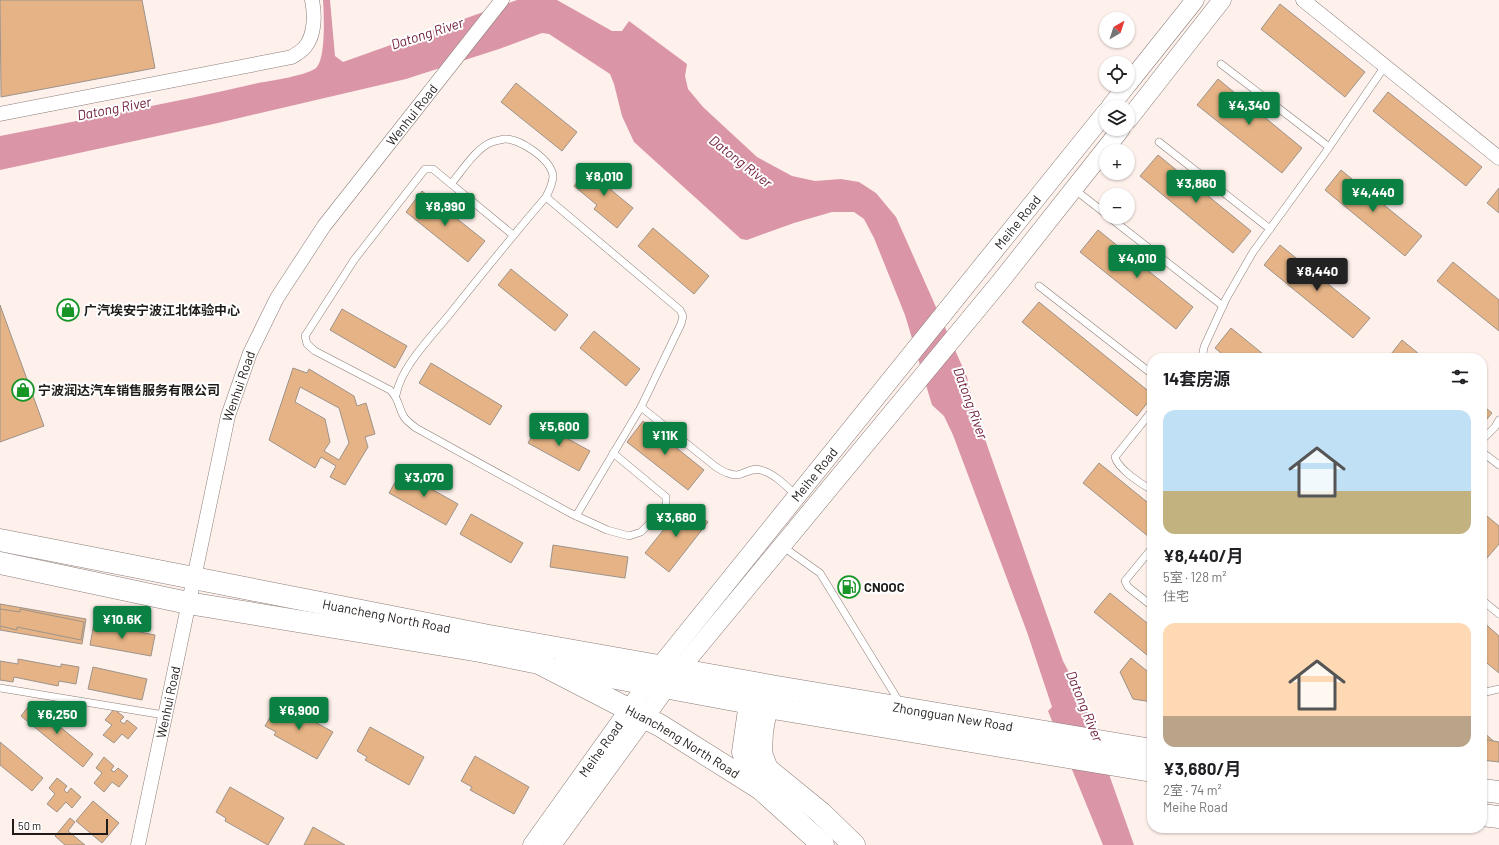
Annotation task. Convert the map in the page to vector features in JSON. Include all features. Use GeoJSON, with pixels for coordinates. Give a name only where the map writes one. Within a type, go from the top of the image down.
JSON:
{"type":"FeatureCollection","features":[{"type":"Feature","properties":{"kind":"main road","name":"Huancheng North Road"},"geometry":{"type":"LineString","coordinates":[[0,540],[489,636],[670,668],[760,694]]}},
{"type":"Feature","properties":{"kind":"main road","name":"Huancheng North Road"},"geometry":{"type":"LineString","coordinates":[[0,563],[188,602],[480,651],[657,685],[760,694]]}},
{"type":"Feature","properties":{"kind":"main road","name":"Huancheng North Road"},"geometry":{"type":"LineString","coordinates":[[539,663],[661,726],[761,789],[823,845]]}},
{"type":"Feature","properties":{"kind":"main road","name":"Huancheng North Road"},"geometry":{"type":"LineString","coordinates":[[760,694],[743,752],[748,767],[761,789]]}},
{"type":"Feature","properties":{"kind":"main road","name":"Zhongguan New Road"},"geometry":{"type":"LineString","coordinates":[[760,694],[903,708],[1147,750]]}},
{"type":"Feature","properties":{"kind":"main road","name":"Zhongguan New Road"},"geometry":{"type":"LineString","coordinates":[[760,694],[1066,756],[1147,769]]}},
{"type":"Feature","properties":{"kind":"main road"},"geometry":{"type":"LineString","coordinates":[[760,694],[762,731],[761,753],[767,769],[821,813],[854,845]]}},
{"type":"Feature","properties":{"kind":"main road"},"geometry":{"type":"LineString","coordinates":[[1487,791],[1499,792]]}},
{"type":"Feature","properties":{"kind":"main road"},"geometry":{"type":"LineString","coordinates":[[1487,816],[1499,817]]}},
{"type":"Feature","properties":{"kind":"street"},"geometry":{"type":"LineString","coordinates":[[0,114],[292,57],[305,47],[312,33],[314,18],[312,0]]}},
{"type":"Feature","properties":{"kind":"street","name":"Wenhui Road"},"geometry":{"type":"LineString","coordinates":[[138,845],[164,715],[228,416],[250,353],[277,298],[324,226],[502,0]]}},
{"type":"Feature","properties":{"kind":"street"},"geometry":{"type":"LineString","coordinates":[[1135,75],[1195,0]]}},
{"type":"Feature","properties":{"kind":"street"},"geometry":{"type":"LineString","coordinates":[[1135,111],[1222,0]]}},
{"type":"Feature","properties":{"kind":"street"},"geometry":{"type":"LineString","coordinates":[[1303,0],[1499,158]]}},
{"type":"Feature","properties":{"kind":"street"},"geometry":{"type":"LineString","coordinates":[[1115,100],[1122,92]]}},
{"type":"Feature","properties":{"kind":"street","name":"Meihe Road"},"geometry":{"type":"LineString","coordinates":[[552,845],[657,685],[797,496],[1099,121]]}},
{"type":"Feature","properties":{"kind":"street","name":"Meihe Road"},"geometry":{"type":"LineString","coordinates":[[670,668],[782,546],[961,329],[1116,136]]}},
{"type":"Feature","properties":{"kind":"street","name":"Meihe Road"},"geometry":{"type":"LineString","coordinates":[[532,845],[637,714]]}},
{"type":"Feature","properties":{"kind":"lane"},"geometry":{"type":"LineString","coordinates":[[1221,64],[1329,147]]}},
{"type":"Feature","properties":{"kind":"lane"},"geometry":{"type":"LineString","coordinates":[[1203,353],[1204,347],[1223,306],[1254,252],[1385,66]]}},
{"type":"Feature","properties":{"kind":"lane"},"geometry":{"type":"LineString","coordinates":[[451,184],[479,150],[490,143],[505,139],[520,144],[535,152],[546,161],[553,176],[550,190],[546,197],[513,235],[403,374],[398,385],[396,395],[399,408],[404,418],[416,428],[576,516],[607,530],[629,536],[641,532],[651,522],[666,505],[666,497],[613,453]]}},
{"type":"Feature","properties":{"kind":"lane"},"geometry":{"type":"LineString","coordinates":[[1159,142],[1270,229]]}},
{"type":"Feature","properties":{"kind":"lane"},"geometry":{"type":"LineString","coordinates":[[396,395],[390,390],[315,351],[307,344],[305,336],[354,260],[425,169],[432,169],[513,235]]}},
{"type":"Feature","properties":{"kind":"lane"},"geometry":{"type":"LineString","coordinates":[[1074,189],[1099,209]]}},
{"type":"Feature","properties":{"kind":"lane"},"geometry":{"type":"LineString","coordinates":[[546,197],[680,310],[683,316],[681,324],[641,407],[576,516]]}},
{"type":"Feature","properties":{"kind":"lane"},"geometry":{"type":"LineString","coordinates":[[1118,224],[1223,306]]}},
{"type":"Feature","properties":{"kind":"lane"},"geometry":{"type":"LineString","coordinates":[[1039,286],[1147,370]]}},
{"type":"Feature","properties":{"kind":"lane"},"geometry":{"type":"LineString","coordinates":[[641,407],[716,467],[726,473],[737,475],[749,470],[760,470],[770,474],[797,496]]}},
{"type":"Feature","properties":{"kind":"lane"},"geometry":{"type":"LineString","coordinates":[[1147,417],[1115,457],[1116,462],[1147,487]]}},
{"type":"Feature","properties":{"kind":"lane"},"geometry":{"type":"LineString","coordinates":[[1487,435],[1499,420]]}},
{"type":"Feature","properties":{"kind":"lane"},"geometry":{"type":"LineString","coordinates":[[1487,456],[1499,465]]}},
{"type":"Feature","properties":{"kind":"lane"},"geometry":{"type":"LineString","coordinates":[[782,546],[820,573],[903,708]]}},
{"type":"Feature","properties":{"kind":"lane"},"geometry":{"type":"LineString","coordinates":[[1147,554],[1126,581],[1128,587],[1147,602]]}},
{"type":"Feature","properties":{"kind":"lane"},"geometry":{"type":"LineString","coordinates":[[1487,604],[1499,614]]}},
{"type":"Feature","properties":{"kind":"lane"},"geometry":{"type":"LineString","coordinates":[[0,688],[164,715]]}},
{"type":"Feature","properties":{"kind":"lane"},"geometry":{"type":"LineString","coordinates":[[1487,691],[1499,690]]}},
{"type":"Feature","properties":{"kind":"water","name":"Datong River"},"geometry":{"type":"Polygon","coordinates":[[[323,0],[330,0],[335,56],[343,62],[517,0],[557,0],[612,31],[622,31],[629,21],[687,64],[685,76],[688,89],[703,107],[757,157],[792,176],[815,181],[841,179],[859,182],[876,193],[896,217],[967,377],[974,408],[1063,661],[1081,695],[1134,845],[1103,845],[1048,711],[1052,707],[1027,632],[953,435],[944,416],[932,405],[905,315],[874,238],[864,219],[854,212],[832,212],[794,223],[747,240],[741,239],[634,142],[622,116],[610,74],[549,34],[542,33],[499,49],[406,79],[218,123],[0,170],[0,136],[129,111],[312,71],[319,63],[323,46],[323,0]]]}},
{"type":"Feature","properties":{"kind":"building"},"geometry":{"type":"Polygon","coordinates":[[[0,0],[142,0],[155,68],[1,97],[0,0]]]}},
{"type":"Feature","properties":{"kind":"building"},"geometry":{"type":"Polygon","coordinates":[[[1280,4],[1365,72],[1345,97],[1261,29],[1280,4]]]}},
{"type":"Feature","properties":{"kind":"building"},"geometry":{"type":"Polygon","coordinates":[[[1218,79],[1302,148],[1282,173],[1197,105],[1218,79]]]}},
{"type":"Feature","properties":{"kind":"building"},"geometry":{"type":"Polygon","coordinates":[[[516,83],[577,132],[562,151],[501,102],[516,83]]]}},
{"type":"Feature","properties":{"kind":"building"},"geometry":{"type":"Polygon","coordinates":[[[1388,92],[1482,167],[1466,186],[1373,111],[1388,92]]]}},
{"type":"Feature","properties":{"kind":"building"},"geometry":{"type":"Polygon","coordinates":[[[1158,155],[1251,231],[1233,253],[1140,176],[1158,155]]]}},
{"type":"Feature","properties":{"kind":"building"},"geometry":{"type":"Polygon","coordinates":[[[590,166],[614,186],[611,190],[633,208],[617,228],[594,209],[597,205],[574,186],[590,166]]]}},
{"type":"Feature","properties":{"kind":"building"},"geometry":{"type":"Polygon","coordinates":[[[1341,170],[1422,236],[1405,256],[1325,190],[1341,170]]]}},
{"type":"Feature","properties":{"kind":"building"},"geometry":{"type":"Polygon","coordinates":[[[1499,188],[1499,213],[1487,203],[1499,188]]]}},
{"type":"Feature","properties":{"kind":"building"},"geometry":{"type":"Polygon","coordinates":[[[422,191],[485,241],[468,262],[406,212],[422,191]]]}},
{"type":"Feature","properties":{"kind":"building"},"geometry":{"type":"Polygon","coordinates":[[[653,228],[709,276],[694,294],[638,246],[653,228]]]}},
{"type":"Feature","properties":{"kind":"building"},"geometry":{"type":"Polygon","coordinates":[[[1098,230],[1193,307],[1176,329],[1080,252],[1098,230]]]}},
{"type":"Feature","properties":{"kind":"building"},"geometry":{"type":"Polygon","coordinates":[[[1280,245],[1370,318],[1353,338],[1264,265],[1280,245]]]}},
{"type":"Feature","properties":{"kind":"building"},"geometry":{"type":"Polygon","coordinates":[[[1453,262],[1499,300],[1499,331],[1437,281],[1453,262]]]}},
{"type":"Feature","properties":{"kind":"building"},"geometry":{"type":"Polygon","coordinates":[[[511,269],[568,315],[555,331],[498,285],[511,269]]]}},
{"type":"Feature","properties":{"kind":"building"},"geometry":{"type":"Polygon","coordinates":[[[1039,302],[1147,390],[1147,403],[1137,416],[1022,322],[1039,302]]]}},
{"type":"Feature","properties":{"kind":"building"},"geometry":{"type":"Polygon","coordinates":[[[0,305],[44,426],[0,442],[0,305]]]}},
{"type":"Feature","properties":{"kind":"building"},"geometry":{"type":"Polygon","coordinates":[[[342,309],[407,346],[395,368],[330,330],[342,309]]]}},
{"type":"Feature","properties":{"kind":"building"},"geometry":{"type":"Polygon","coordinates":[[[1231,328],[1262,353],[1221,353],[1215,348],[1231,328]]]}},
{"type":"Feature","properties":{"kind":"building"},"geometry":{"type":"Polygon","coordinates":[[[594,331],[640,369],[626,386],[580,348],[594,331]]]}},
{"type":"Feature","properties":{"kind":"building"},"geometry":{"type":"Polygon","coordinates":[[[1402,340],[1418,353],[1392,353],[1402,340]]]}},
{"type":"Feature","properties":{"kind":"building"},"geometry":{"type":"Polygon","coordinates":[[[431,363],[502,406],[490,425],[419,383],[431,363]]]}},
{"type":"Feature","properties":{"kind":"building"},"geometry":{"type":"Polygon","coordinates":[[[293,368],[307,373],[309,369],[354,396],[357,406],[366,403],[375,434],[365,437],[368,447],[345,485],[330,477],[336,466],[321,457],[315,468],[269,440],[293,368]],[[300,387],[295,402],[325,419],[330,442],[324,451],[339,460],[349,443],[339,408],[300,387]]]}},
{"type":"Feature","properties":{"kind":"building"},"geometry":{"type":"Polygon","coordinates":[[[1487,409],[1492,413],[1487,419],[1487,409]]]}},
{"type":"Feature","properties":{"kind":"building"},"geometry":{"type":"Polygon","coordinates":[[[643,421],[704,470],[688,490],[627,442],[643,421]]]}},
{"type":"Feature","properties":{"kind":"building"},"geometry":{"type":"Polygon","coordinates":[[[539,423],[590,451],[579,471],[528,443],[539,423]]]}},
{"type":"Feature","properties":{"kind":"building"},"geometry":{"type":"Polygon","coordinates":[[[1099,463],[1147,502],[1147,535],[1083,483],[1099,463]]]}},
{"type":"Feature","properties":{"kind":"building"},"geometry":{"type":"Polygon","coordinates":[[[401,472],[458,504],[446,525],[389,493],[401,472]]]}},
{"type":"Feature","properties":{"kind":"building"},"geometry":{"type":"Polygon","coordinates":[[[684,504],[708,522],[669,572],[645,553],[684,504]]]}},
{"type":"Feature","properties":{"kind":"building"},"geometry":{"type":"Polygon","coordinates":[[[471,514],[523,543],[511,563],[460,534],[471,514]]]}},
{"type":"Feature","properties":{"kind":"building"},"geometry":{"type":"Polygon","coordinates":[[[1487,516],[1499,526],[1499,544],[1487,558],[1487,516]]]}},
{"type":"Feature","properties":{"kind":"building"},"geometry":{"type":"Polygon","coordinates":[[[553,545],[628,557],[625,578],[550,567],[553,545]]]}},
{"type":"Feature","properties":{"kind":"building"},"geometry":{"type":"Polygon","coordinates":[[[1110,593],[1147,623],[1147,655],[1094,612],[1110,593]]]}},
{"type":"Feature","properties":{"kind":"building"},"geometry":{"type":"Polygon","coordinates":[[[0,604],[86,619],[82,644],[0,630],[0,604]]]}},
{"type":"Feature","properties":{"kind":"building"},"geometry":{"type":"Polygon","coordinates":[[[0,609],[20,612],[20,609],[84,622],[81,640],[17,627],[17,630],[0,626],[0,609]]]}},
{"type":"Feature","properties":{"kind":"building"},"geometry":{"type":"Polygon","coordinates":[[[94,623],[155,635],[151,656],[90,645],[94,623]]]}},
{"type":"Feature","properties":{"kind":"building"},"geometry":{"type":"Polygon","coordinates":[[[1487,625],[1499,636],[1499,673],[1487,663],[1487,625]]]}},
{"type":"Feature","properties":{"kind":"building"},"geometry":{"type":"Polygon","coordinates":[[[1131,658],[1147,671],[1147,701],[1133,699],[1120,672],[1131,658]]]}},
{"type":"Feature","properties":{"kind":"building"},"geometry":{"type":"Polygon","coordinates":[[[18,659],[61,667],[61,664],[79,667],[76,684],[59,681],[58,686],[14,677],[13,682],[0,680],[0,661],[18,664],[18,659]]]}},
{"type":"Feature","properties":{"kind":"building"},"geometry":{"type":"Polygon","coordinates":[[[93,667],[147,679],[142,700],[88,689],[93,667]]]}},
{"type":"Feature","properties":{"kind":"building"},"geometry":{"type":"Polygon","coordinates":[[[279,702],[333,732],[317,759],[274,735],[276,732],[265,726],[279,702]]]}},
{"type":"Feature","properties":{"kind":"building"},"geometry":{"type":"Polygon","coordinates":[[[31,703],[93,754],[83,767],[21,716],[31,703]]]}},
{"type":"Feature","properties":{"kind":"building"},"geometry":{"type":"Polygon","coordinates":[[[114,709],[124,717],[120,721],[124,724],[127,720],[137,728],[128,739],[122,734],[114,743],[103,735],[112,725],[105,720],[114,709]]]}},
{"type":"Feature","properties":{"kind":"building"},"geometry":{"type":"Polygon","coordinates":[[[370,727],[424,757],[409,785],[365,760],[367,757],[357,751],[370,727]]]}},
{"type":"Feature","properties":{"kind":"building"},"geometry":{"type":"Polygon","coordinates":[[[1487,735],[1498,745],[1487,758],[1487,735]]]}},
{"type":"Feature","properties":{"kind":"building"},"geometry":{"type":"Polygon","coordinates":[[[1487,740],[1499,742],[1499,762],[1487,761],[1487,740]]]}},
{"type":"Feature","properties":{"kind":"building"},"geometry":{"type":"Polygon","coordinates":[[[0,742],[43,778],[32,791],[0,765],[0,742]]]}},
{"type":"Feature","properties":{"kind":"building"},"geometry":{"type":"Polygon","coordinates":[[[475,756],[529,787],[514,814],[470,790],[472,787],[461,781],[475,756]]]}},
{"type":"Feature","properties":{"kind":"building"},"geometry":{"type":"Polygon","coordinates":[[[104,757],[114,766],[111,770],[114,772],[118,768],[128,776],[119,787],[112,782],[104,792],[94,783],[102,773],[96,768],[104,757]]]}},
{"type":"Feature","properties":{"kind":"building"},"geometry":{"type":"Polygon","coordinates":[[[57,778],[67,786],[64,790],[67,793],[71,788],[81,797],[72,808],[66,802],[57,812],[47,804],[55,794],[49,788],[57,778]]]}},
{"type":"Feature","properties":{"kind":"building"},"geometry":{"type":"Polygon","coordinates":[[[230,787],[284,818],[268,845],[225,821],[226,818],[216,812],[230,787]]]}},
{"type":"Feature","properties":{"kind":"building"},"geometry":{"type":"Polygon","coordinates":[[[93,801],[119,823],[102,843],[76,821],[93,801]]]}},
{"type":"Feature","properties":{"kind":"building"},"geometry":{"type":"Polygon","coordinates":[[[70,818],[75,822],[68,831],[85,845],[65,845],[55,836],[70,818]]]}},
{"type":"Feature","properties":{"kind":"building"},"geometry":{"type":"Polygon","coordinates":[[[313,827],[345,845],[304,845],[313,827]]]}},
{"type":"Feature","properties":{"kind":"place","name":"广汽埃安宁波江北体验中心"},"geometry":{"type":"Point","coordinates":[68,310]}},
{"type":"Feature","properties":{"kind":"place","name":"宁波润达汽车销售服务有限公司"},"geometry":{"type":"Point","coordinates":[23,390]}},
{"type":"Feature","properties":{"kind":"place","name":"CNOOC"},"geometry":{"type":"Point","coordinates":[849,587]}}]}
